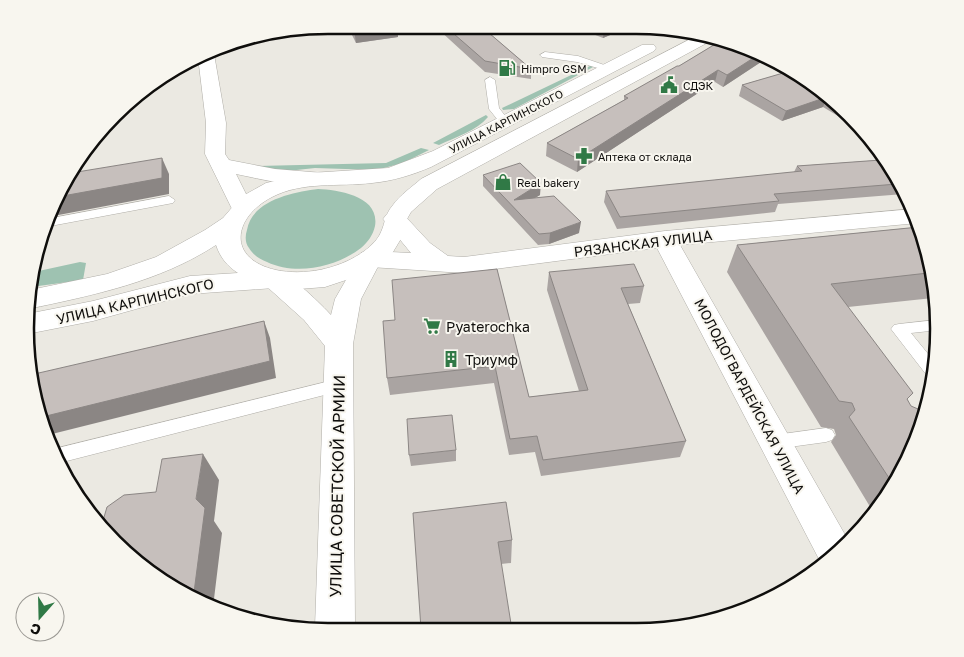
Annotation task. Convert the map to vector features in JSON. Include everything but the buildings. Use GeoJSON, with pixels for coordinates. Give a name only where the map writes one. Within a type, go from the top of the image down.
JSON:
{"type":"FeatureCollection","features":[{"type":"Feature","properties":{"kind":"main road","name":"УЛИЦА КАРПИНСКОГО"},"geometry":{"type":"LineString","coordinates":[[35,298],[94,286],[146,272],[184,254],[237,215],[256,197],[294,181],[315,178],[373,177],[408,169],[666,40],[687,38]]}},
{"type":"Feature","properties":{"kind":"main road","name":"УЛИЦА КАРПИНСКОГО"},"geometry":{"type":"LineString","coordinates":[[34,323],[93,311],[190,285],[274,279],[325,278],[350,270],[370,259],[384,246],[393,232],[395,218],[402,208],[429,184],[688,38]]}},
{"type":"Feature","properties":{"kind":"main road"},"geometry":{"type":"LineString","coordinates":[[207,60],[216,123],[215,154],[237,215]]}},
{"type":"Feature","properties":{"kind":"main road"},"geometry":{"type":"LineString","coordinates":[[220,165],[275,175],[315,178]]}},
{"type":"Feature","properties":{"kind":"main road","name":"УЛИЦА КАРПИНСКОГО"},"geometry":{"type":"LineString","coordinates":[[339,178],[361,183],[378,191],[390,204],[395,218]]}},
{"type":"Feature","properties":{"kind":"main road","name":"УЛИЦА КАРПИНСКОГО"},"geometry":{"type":"LineString","coordinates":[[237,215],[227,240],[234,256],[250,270],[274,279]]}},
{"type":"Feature","properties":{"kind":"main road","name":"РЯЗАНСКАЯ УЛИЦА"},"geometry":{"type":"LineString","coordinates":[[370,259],[464,265],[665,239],[908,217]]}},
{"type":"Feature","properties":{"kind":"main road"},"geometry":{"type":"LineString","coordinates":[[395,218],[421,249],[443,264]]}},
{"type":"Feature","properties":{"kind":"main road","name":"МОЛОДОГВАРДЕЙСКАЯ УЛИЦА"},"geometry":{"type":"LineString","coordinates":[[665,239],[832,548]]}},
{"type":"Feature","properties":{"kind":"main road","name":"УЛИЦА СОВЕТСКОЙ АРМИИ"},"geometry":{"type":"LineString","coordinates":[[335,623],[339,344],[348,300],[370,259]]}},
{"type":"Feature","properties":{"kind":"main road"},"geometry":{"type":"LineString","coordinates":[[274,279],[314,313],[339,344]]}},
{"type":"Feature","properties":{"kind":"lane"},"geometry":{"type":"LineString","coordinates":[[545,55],[578,59],[608,68]]}},
{"type":"Feature","properties":{"kind":"lane"},"geometry":{"type":"LineString","coordinates":[[490,80],[494,109],[505,122]]}},
{"type":"Feature","properties":{"kind":"lane"},"geometry":{"type":"LineString","coordinates":[[54,222],[169,200]]}},
{"type":"Feature","properties":{"kind":"lane"},"geometry":{"type":"LineString","coordinates":[[928,366],[899,330],[930,326]]}},
{"type":"Feature","properties":{"kind":"lane"},"geometry":{"type":"LineString","coordinates":[[62,455],[338,385]]}},
{"type":"Feature","properties":{"kind":"lane"},"geometry":{"type":"LineString","coordinates":[[774,442],[826,435]]}},
{"type":"Feature","properties":{"kind":"green space"},"geometry":{"type":"Polygon","coordinates":[[[590,66],[595,66],[514,109],[503,110],[502,108],[590,66]]]}},
{"type":"Feature","properties":{"kind":"green space"},"geometry":{"type":"Polygon","coordinates":[[[486,115],[488,117],[483,122],[465,133],[439,145],[433,143],[486,115]]]}},
{"type":"Feature","properties":{"kind":"green space"},"geometry":{"type":"Polygon","coordinates":[[[421,148],[429,150],[403,163],[376,170],[315,168],[278,172],[257,166],[386,163],[421,148]]]}},
{"type":"Feature","properties":{"kind":"green space"},"geometry":{"type":"Polygon","coordinates":[[[318,189],[347,193],[365,201],[371,208],[375,216],[375,226],[372,235],[364,246],[340,260],[303,269],[279,266],[262,260],[253,253],[247,244],[246,235],[251,220],[257,211],[275,199],[286,195],[318,189]]]}},
{"type":"Feature","properties":{"kind":"green space"},"geometry":{"type":"Polygon","coordinates":[[[80,262],[86,263],[83,280],[37,286],[39,271],[80,262]]]}},
{"type":"Feature","properties":{"kind":"place","name":"Himpro GSM"},"geometry":{"type":"Point","coordinates":[507,68]}},
{"type":"Feature","properties":{"kind":"place","name":"СДЭК"},"geometry":{"type":"Point","coordinates":[669,85]}},
{"type":"Feature","properties":{"kind":"place","name":"Аптека от склада"},"geometry":{"type":"Point","coordinates":[584,156]}},
{"type":"Feature","properties":{"kind":"place","name":"Real bakery"},"geometry":{"type":"Point","coordinates":[503,182]}},
{"type":"Feature","properties":{"kind":"place","name":"Pyaterochka"},"geometry":{"type":"Point","coordinates":[432,326]}},
{"type":"Feature","properties":{"kind":"place","name":"Триумф"},"geometry":{"type":"Point","coordinates":[451,359]}}]}
